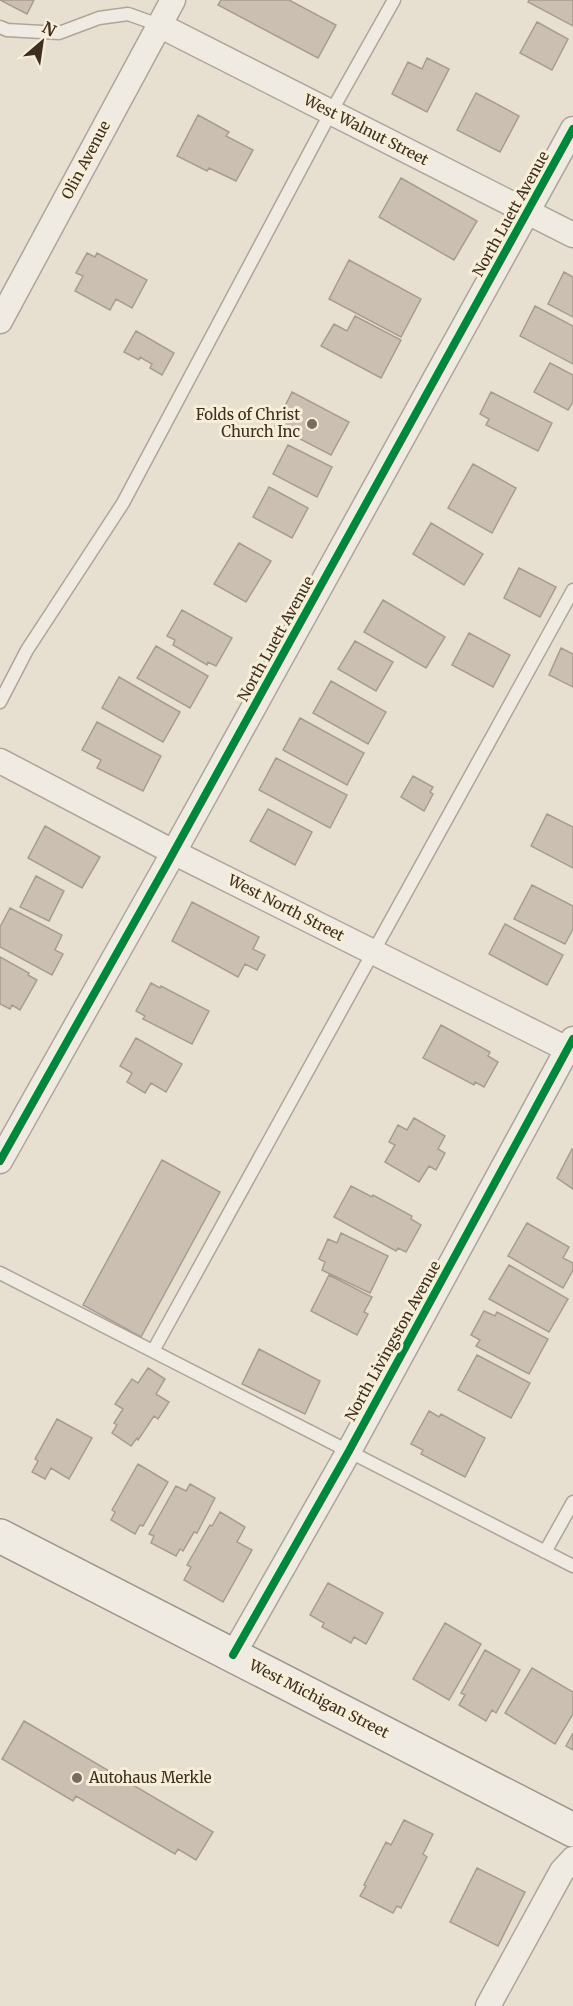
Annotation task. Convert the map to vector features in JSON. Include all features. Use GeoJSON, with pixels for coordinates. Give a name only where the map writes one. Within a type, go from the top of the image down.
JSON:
{"type":"FeatureCollection","features":[{"type":"Feature","properties":{"kind":"main road","name":"West Michigan Street"},"geometry":{"type":"LineString","coordinates":[[0,1536],[573,1830]]}},
{"type":"Feature","properties":{"kind":"street","name":"Olin Avenue"},"geometry":{"type":"LineString","coordinates":[[0,321],[173,0]]}},
{"type":"Feature","properties":{"kind":"street","name":"West Walnut Street"},"geometry":{"type":"LineString","coordinates":[[159,25],[573,236]]}},
{"type":"Feature","properties":{"kind":"street","name":"North Luett Avenue"},"geometry":{"type":"LineString","coordinates":[[0,1161],[573,129]]}},
{"type":"Feature","properties":{"kind":"street","name":"West North Street"},"geometry":{"type":"LineString","coordinates":[[0,761],[173,852],[571,1047]]}},
{"type":"Feature","properties":{"kind":"street","name":"North Livingston Avenue"},"geometry":{"type":"LineString","coordinates":[[233,1654],[349,1451],[571,1047]]}},
{"type":"Feature","properties":{"kind":"street"},"geometry":{"type":"LineString","coordinates":[[488,2006],[562,1871],[573,1859]]}},
{"type":"Feature","properties":{"kind":"lane"},"geometry":{"type":"LineString","coordinates":[[0,702],[27,650],[123,503],[331,112],[394,0]]}},
{"type":"Feature","properties":{"kind":"lane"},"geometry":{"type":"LineString","coordinates":[[0,27],[7,30],[59,33],[99,18],[128,14],[159,25]]}},
{"type":"Feature","properties":{"kind":"lane"},"geometry":{"type":"LineString","coordinates":[[153,1351],[573,590]]}},
{"type":"Feature","properties":{"kind":"lane"},"geometry":{"type":"LineString","coordinates":[[0,1273],[573,1566]]}},
{"type":"Feature","properties":{"kind":"lane"},"geometry":{"type":"LineString","coordinates":[[545,1552],[573,1502]]}},
{"type":"Feature","properties":{"kind":"building"},"geometry":{"type":"Polygon","coordinates":[[[0,0],[34,0],[27,14],[0,0]]]}},
{"type":"Feature","properties":{"kind":"building"},"geometry":{"type":"Polygon","coordinates":[[[221,0],[289,0],[336,25],[318,58],[218,5],[221,0]]]}},
{"type":"Feature","properties":{"kind":"building"},"geometry":{"type":"Polygon","coordinates":[[[529,0],[573,0],[573,26],[528,2],[529,0]]]}},
{"type":"Feature","properties":{"kind":"building"},"geometry":{"type":"Polygon","coordinates":[[[537,22],[568,39],[552,70],[520,53],[537,22]]]}},
{"type":"Feature","properties":{"kind":"building"},"geometry":{"type":"Polygon","coordinates":[[[427,58],[449,69],[427,112],[392,94],[408,62],[422,69],[427,58]]]}},
{"type":"Feature","properties":{"kind":"building"},"geometry":{"type":"Polygon","coordinates":[[[476,93],[519,116],[500,152],[457,130],[476,93]]]}},
{"type":"Feature","properties":{"kind":"building"},"geometry":{"type":"Polygon","coordinates":[[[198,115],[229,132],[226,136],[253,150],[236,181],[209,168],[207,171],[177,156],[198,115]]]}},
{"type":"Feature","properties":{"kind":"building"},"geometry":{"type":"Polygon","coordinates":[[[401,178],[477,221],[454,260],[379,217],[401,178]]]}},
{"type":"Feature","properties":{"kind":"building"},"geometry":{"type":"Polygon","coordinates":[[[87,253],[95,257],[97,253],[147,280],[132,308],[116,299],[110,310],[75,291],[83,276],[76,273],[87,253]]]}},
{"type":"Feature","properties":{"kind":"building"},"geometry":{"type":"Polygon","coordinates":[[[349,260],[421,299],[401,337],[329,299],[349,260]]]}},
{"type":"Feature","properties":{"kind":"building"},"geometry":{"type":"Polygon","coordinates":[[[564,272],[573,277],[573,317],[548,304],[564,272]]]}},
{"type":"Feature","properties":{"kind":"building"},"geometry":{"type":"Polygon","coordinates":[[[535,306],[573,326],[573,364],[520,336],[535,306]]]}},
{"type":"Feature","properties":{"kind":"building"},"geometry":{"type":"Polygon","coordinates":[[[355,316],[401,340],[381,378],[321,346],[334,324],[347,331],[355,316]]]}},
{"type":"Feature","properties":{"kind":"building"},"geometry":{"type":"Polygon","coordinates":[[[136,331],[174,353],[162,375],[150,368],[152,364],[124,352],[136,331]]]}},
{"type":"Feature","properties":{"kind":"building"},"geometry":{"type":"Polygon","coordinates":[[[550,363],[573,375],[573,402],[568,410],[534,392],[550,363]]]}},
{"type":"Feature","properties":{"kind":"building","name":"Folds of Christ Church Inc"},"geometry":{"type":"Polygon","coordinates":[[[292,392],[349,422],[331,455],[275,426],[292,392]]]}},
{"type":"Feature","properties":{"kind":"building"},"geometry":{"type":"Polygon","coordinates":[[[491,392],[552,423],[538,451],[486,425],[489,419],[480,414],[491,392]]]}},
{"type":"Feature","properties":{"kind":"building"},"geometry":{"type":"Polygon","coordinates":[[[288,445],[332,467],[317,497],[273,474],[288,445]]]}},
{"type":"Feature","properties":{"kind":"building"},"geometry":{"type":"Polygon","coordinates":[[[473,464],[516,488],[492,533],[448,508],[473,464]]]}},
{"type":"Feature","properties":{"kind":"building"},"geometry":{"type":"Polygon","coordinates":[[[269,487],[308,508],[292,538],[253,517],[269,487]]]}},
{"type":"Feature","properties":{"kind":"building"},"geometry":{"type":"Polygon","coordinates":[[[431,523],[483,554],[464,585],[413,554],[431,523]]]}},
{"type":"Feature","properties":{"kind":"building"},"geometry":{"type":"Polygon","coordinates":[[[239,543],[271,561],[246,602],[214,584],[239,543]]]}},
{"type":"Feature","properties":{"kind":"building"},"geometry":{"type":"Polygon","coordinates":[[[519,568],[556,587],[540,617],[504,598],[519,568]]]}},
{"type":"Feature","properties":{"kind":"building"},"geometry":{"type":"Polygon","coordinates":[[[383,600],[445,637],[426,668],[364,632],[383,600]]]}},
{"type":"Feature","properties":{"kind":"building"},"geometry":{"type":"Polygon","coordinates":[[[182,610],[232,638],[216,666],[208,662],[207,665],[173,645],[175,640],[167,636],[182,610]]]}},
{"type":"Feature","properties":{"kind":"building"},"geometry":{"type":"Polygon","coordinates":[[[469,633],[510,655],[493,687],[452,665],[469,633]]]}},
{"type":"Feature","properties":{"kind":"building"},"geometry":{"type":"Polygon","coordinates":[[[355,641],[393,662],[376,691],[338,669],[355,641]]]}},
{"type":"Feature","properties":{"kind":"building"},"geometry":{"type":"Polygon","coordinates":[[[156,646],[208,676],[190,708],[137,678],[156,646]]]}},
{"type":"Feature","properties":{"kind":"building"},"geometry":{"type":"Polygon","coordinates":[[[561,648],[573,654],[573,687],[549,675],[561,648]]]}},
{"type":"Feature","properties":{"kind":"building"},"geometry":{"type":"Polygon","coordinates":[[[119,677],[180,712],[163,742],[102,708],[119,677]]]}},
{"type":"Feature","properties":{"kind":"building"},"geometry":{"type":"Polygon","coordinates":[[[331,681],[386,712],[368,744],[313,713],[331,681]]]}},
{"type":"Feature","properties":{"kind":"building"},"geometry":{"type":"Polygon","coordinates":[[[300,718],[364,753],[347,785],[283,750],[300,718]]]}},
{"type":"Feature","properties":{"kind":"building"},"geometry":{"type":"Polygon","coordinates":[[[97,722],[161,756],[143,791],[97,768],[101,760],[82,750],[97,722]]]}},
{"type":"Feature","properties":{"kind":"building"},"geometry":{"type":"Polygon","coordinates":[[[276,758],[347,795],[330,828],[259,790],[276,758]]]}},
{"type":"Feature","properties":{"kind":"building"},"geometry":{"type":"Polygon","coordinates":[[[413,776],[433,787],[430,792],[433,794],[424,811],[401,797],[413,776]]]}},
{"type":"Feature","properties":{"kind":"building"},"geometry":{"type":"Polygon","coordinates":[[[268,809],[312,832],[295,865],[250,841],[268,809]]]}},
{"type":"Feature","properties":{"kind":"building"},"geometry":{"type":"Polygon","coordinates":[[[547,814],[573,827],[573,868],[531,846],[547,814]]]}},
{"type":"Feature","properties":{"kind":"building"},"geometry":{"type":"Polygon","coordinates":[[[45,826],[100,857],[82,888],[28,858],[45,826]]]}},
{"type":"Feature","properties":{"kind":"building"},"geometry":{"type":"Polygon","coordinates":[[[36,876],[64,891],[49,921],[20,907],[36,876]]]}},
{"type":"Feature","properties":{"kind":"building"},"geometry":{"type":"Polygon","coordinates":[[[532,885],[573,906],[573,929],[565,944],[514,919],[532,885]]]}},
{"type":"Feature","properties":{"kind":"building"},"geometry":{"type":"Polygon","coordinates":[[[192,902],[259,937],[253,949],[265,955],[257,970],[245,964],[238,977],[172,941],[192,902]]]}},
{"type":"Feature","properties":{"kind":"building"},"geometry":{"type":"Polygon","coordinates":[[[10,908],[62,935],[55,950],[63,954],[52,975],[0,947],[0,927],[10,908]]]}},
{"type":"Feature","properties":{"kind":"building"},"geometry":{"type":"Polygon","coordinates":[[[505,924],[563,955],[547,985],[489,954],[505,924]]]}},
{"type":"Feature","properties":{"kind":"building"},"geometry":{"type":"Polygon","coordinates":[[[0,957],[37,980],[20,1010],[12,1005],[10,1009],[0,1004],[0,957]]]}},
{"type":"Feature","properties":{"kind":"building"},"geometry":{"type":"Polygon","coordinates":[[[151,983],[209,1011],[192,1044],[143,1019],[145,1016],[136,1011],[151,983]]]}},
{"type":"Feature","properties":{"kind":"building"},"geometry":{"type":"Polygon","coordinates":[[[441,1025],[490,1052],[488,1056],[498,1062],[484,1087],[475,1082],[474,1085],[423,1058],[441,1025]]]}},
{"type":"Feature","properties":{"kind":"building"},"geometry":{"type":"Polygon","coordinates":[[[136,1038],[182,1064],[166,1092],[151,1083],[145,1093],[127,1082],[132,1073],[120,1066],[136,1038]]]}},
{"type":"Feature","properties":{"kind":"building"},"geometry":{"type":"Polygon","coordinates":[[[414,1118],[445,1136],[438,1149],[445,1153],[436,1170],[429,1166],[419,1182],[385,1162],[395,1145],[389,1142],[398,1125],[407,1130],[414,1118]]]}},
{"type":"Feature","properties":{"kind":"building"},"geometry":{"type":"Polygon","coordinates":[[[573,1150],[573,1189],[557,1178],[573,1150]]]}},
{"type":"Feature","properties":{"kind":"building"},"geometry":{"type":"Polygon","coordinates":[[[162,1160],[220,1192],[141,1337],[83,1305],[162,1160]]]}},
{"type":"Feature","properties":{"kind":"building"},"geometry":{"type":"Polygon","coordinates":[[[351,1186],[412,1216],[411,1219],[421,1225],[406,1252],[398,1248],[396,1251],[334,1217],[351,1186]]]}},
{"type":"Feature","properties":{"kind":"building"},"geometry":{"type":"Polygon","coordinates":[[[527,1223],[569,1247],[563,1258],[573,1263],[573,1270],[563,1288],[508,1256],[527,1223]]]}},
{"type":"Feature","properties":{"kind":"building"},"geometry":{"type":"Polygon","coordinates":[[[341,1233],[388,1256],[370,1293],[322,1270],[325,1262],[319,1259],[328,1239],[337,1243],[341,1233]]]}},
{"type":"Feature","properties":{"kind":"building"},"geometry":{"type":"Polygon","coordinates":[[[509,1265],[568,1299],[549,1332],[489,1299],[509,1265]]]}},
{"type":"Feature","properties":{"kind":"building"},"geometry":{"type":"Polygon","coordinates":[[[329,1275],[372,1297],[364,1312],[368,1314],[357,1335],[311,1311],[329,1275]]]}},
{"type":"Feature","properties":{"kind":"building"},"geometry":{"type":"Polygon","coordinates":[[[484,1311],[495,1316],[497,1312],[548,1339],[529,1374],[476,1346],[480,1340],[471,1335],[484,1311]]]}},
{"type":"Feature","properties":{"kind":"building"},"geometry":{"type":"Polygon","coordinates":[[[259,1349],[320,1381],[305,1414],[242,1384],[259,1349]]]}},
{"type":"Feature","properties":{"kind":"building"},"geometry":{"type":"Polygon","coordinates":[[[477,1355],[530,1383],[511,1418],[458,1390],[477,1355]]]}},
{"type":"Feature","properties":{"kind":"building"},"geometry":{"type":"Polygon","coordinates":[[[148,1368],[165,1379],[156,1394],[169,1402],[158,1419],[154,1416],[138,1440],[137,1438],[131,1446],[112,1433],[117,1425],[114,1423],[123,1409],[115,1404],[132,1379],[138,1383],[148,1368]]]}},
{"type":"Feature","properties":{"kind":"building"},"geometry":{"type":"Polygon","coordinates":[[[429,1411],[439,1417],[441,1414],[485,1438],[465,1477],[421,1454],[423,1450],[411,1444],[429,1411]]]}},
{"type":"Feature","properties":{"kind":"building"},"geometry":{"type":"Polygon","coordinates":[[[57,1419],[92,1438],[69,1479],[51,1468],[45,1479],[32,1472],[38,1461],[35,1459],[57,1419]]]}},
{"type":"Feature","properties":{"kind":"building"},"geometry":{"type":"Polygon","coordinates":[[[138,1464],[168,1482],[143,1526],[140,1525],[135,1534],[111,1520],[115,1512],[112,1510],[138,1464]]]}},
{"type":"Feature","properties":{"kind":"building"},"geometry":{"type":"Polygon","coordinates":[[[190,1484],[215,1498],[197,1533],[194,1532],[183,1551],[180,1549],[176,1556],[151,1543],[154,1536],[149,1534],[176,1486],[186,1491],[190,1484]]]}},
{"type":"Feature","properties":{"kind":"building"},"geometry":{"type":"Polygon","coordinates":[[[220,1512],[245,1527],[237,1542],[252,1550],[223,1602],[184,1580],[191,1567],[187,1565],[220,1512]]]}},
{"type":"Feature","properties":{"kind":"building"},"geometry":{"type":"Polygon","coordinates":[[[328,1583],[383,1613],[366,1644],[354,1637],[351,1643],[322,1627],[324,1623],[310,1615],[328,1583]]]}},
{"type":"Feature","properties":{"kind":"building"},"geometry":{"type":"Polygon","coordinates":[[[445,1623],[481,1644],[449,1700],[413,1679],[445,1623]]]}},
{"type":"Feature","properties":{"kind":"building"},"geometry":{"type":"Polygon","coordinates":[[[485,1650],[520,1670],[496,1713],[492,1710],[486,1721],[459,1705],[465,1695],[461,1693],[485,1650]]]}},
{"type":"Feature","properties":{"kind":"building"},"geometry":{"type":"Polygon","coordinates":[[[532,1668],[573,1692],[573,1714],[555,1744],[505,1713],[532,1668]]]}},
{"type":"Feature","properties":{"kind":"building","name":"Autohaus Merkle"},"geometry":{"type":"Polygon","coordinates":[[[24,1721],[213,1832],[196,1860],[178,1849],[175,1854],[76,1796],[73,1801],[2,1759],[24,1721]]]}},
{"type":"Feature","properties":{"kind":"building"},"geometry":{"type":"Polygon","coordinates":[[[573,1733],[573,1750],[566,1746],[573,1733]]]}},
{"type":"Feature","properties":{"kind":"building"},"geometry":{"type":"Polygon","coordinates":[[[404,1820],[433,1834],[423,1854],[427,1857],[401,1908],[397,1906],[393,1913],[360,1896],[386,1842],[391,1845],[404,1820]]]}},
{"type":"Feature","properties":{"kind":"building"},"geometry":{"type":"Polygon","coordinates":[[[477,1868],[525,1892],[498,1946],[450,1922],[477,1868]]]}},
{"type":"Feature","properties":{"kind":"cycle path"},"geometry":{"type":"LineString","coordinates":[[0,1161],[166,866],[573,129]]}},
{"type":"Feature","properties":{"kind":"cycle path"},"geometry":{"type":"LineString","coordinates":[[233,1655],[349,1451],[573,1039]]}},
{"type":"Feature","properties":{"kind":"place","name":"Folds of Christ Church Inc"},"geometry":{"type":"Point","coordinates":[312,424]}},
{"type":"Feature","properties":{"kind":"place","name":"Autohaus Merkle"},"geometry":{"type":"Point","coordinates":[77,1778]}}]}
